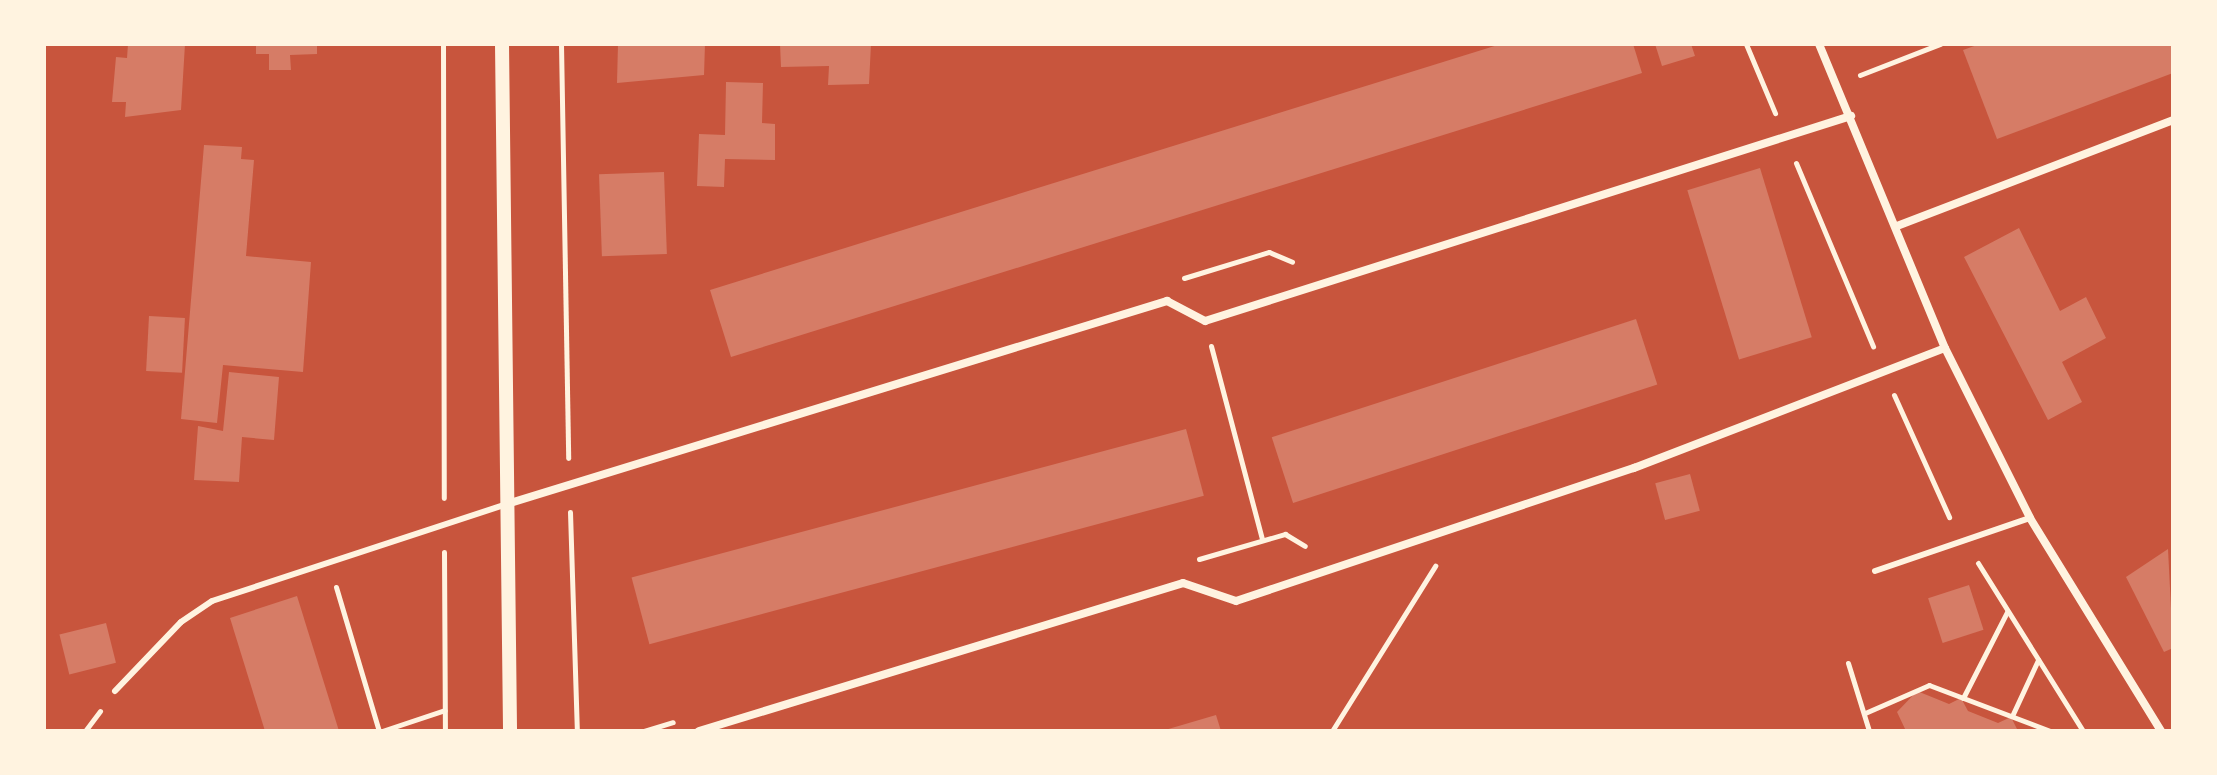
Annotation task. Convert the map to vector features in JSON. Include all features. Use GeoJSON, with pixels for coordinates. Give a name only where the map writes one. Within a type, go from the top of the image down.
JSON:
{"type":"FeatureCollection","features":[{"type":"Feature","properties":{"kind":"street"},"geometry":{"type":"LineString","coordinates":[[502,44],[510,731]]}},
{"type":"Feature","properties":{"kind":"street"},"geometry":{"type":"LineString","coordinates":[[1819,44],[1945,348],[2030,518],[2161,731]]}},
{"type":"Feature","properties":{"kind":"street"},"geometry":{"type":"LineString","coordinates":[[507,504],[569,488],[1167,301],[1205,321],[1851,116]]}},
{"type":"Feature","properties":{"kind":"street"},"geometry":{"type":"LineString","coordinates":[[1897,226],[2173,120]]}},
{"type":"Feature","properties":{"kind":"street"},"geometry":{"type":"LineString","coordinates":[[699,731],[1183,583],[1236,601],[1634,468],[1945,348]]}},
{"type":"Feature","properties":{"kind":"lane"},"geometry":{"type":"LineString","coordinates":[[115,691],[181,622],[212,601],[507,504]]}},
{"type":"Feature","properties":{"kind":"lane"},"geometry":{"type":"LineString","coordinates":[[1875,571],[2030,518]]}},
{"type":"Feature","properties":{"kind":"path"},"geometry":{"type":"LineString","coordinates":[[443,44],[445,731]]}},
{"type":"Feature","properties":{"kind":"path"},"geometry":{"type":"LineString","coordinates":[[561,44],[577,731]]}},
{"type":"Feature","properties":{"kind":"path"},"geometry":{"type":"LineString","coordinates":[[1837,84],[1940,44]]}},
{"type":"Feature","properties":{"kind":"path"},"geometry":{"type":"LineString","coordinates":[[1193,269],[1262,539]]}},
{"type":"Feature","properties":{"kind":"path"},"geometry":{"type":"LineString","coordinates":[[328,563],[380,731],[445,710]]}},
{"type":"Feature","properties":{"kind":"path"},"geometry":{"type":"LineString","coordinates":[[1963,698],[2007,611]]}},
{"type":"Feature","properties":{"kind":"path"},"geometry":{"type":"LineString","coordinates":[[2012,717],[2039,659]]}},
{"type":"Feature","properties":{"kind":"path"},"geometry":{"type":"LineString","coordinates":[[1848,663],[1869,731]]}},
{"type":"Feature","properties":{"kind":"path"},"geometry":{"type":"LineString","coordinates":[[1865,713],[1929,685],[2050,731]]}},
{"type":"Feature","properties":{"kind":"building"},"geometry":{"type":"Polygon","coordinates":[[[128,44],[185,44],[181,110],[125,117],[126,102],[112,102],[116,57],[127,58],[128,44]]]}},
{"type":"Feature","properties":{"kind":"building"},"geometry":{"type":"Polygon","coordinates":[[[256,44],[317,44],[317,54],[290,55],[291,70],[269,70],[269,54],[256,54],[256,44]]]}},
{"type":"Feature","properties":{"kind":"building"},"geometry":{"type":"Polygon","coordinates":[[[618,44],[705,44],[704,75],[617,83],[618,44]]]}},
{"type":"Feature","properties":{"kind":"building"},"geometry":{"type":"Polygon","coordinates":[[[780,44],[871,44],[869,84],[828,85],[829,66],[781,67],[780,44]]]}},
{"type":"Feature","properties":{"kind":"building"},"geometry":{"type":"Polygon","coordinates":[[[1501,44],[1633,44],[1642,73],[731,357],[710,290],[1501,44]]]}},
{"type":"Feature","properties":{"kind":"building"},"geometry":{"type":"Polygon","coordinates":[[[1655,44],[1691,44],[1695,56],[1662,66],[1655,44]]]}},
{"type":"Feature","properties":{"kind":"building"},"geometry":{"type":"Polygon","coordinates":[[[1980,44],[2173,44],[2173,73],[1997,139],[1963,50],[1980,44]]]}},
{"type":"Feature","properties":{"kind":"building"},"geometry":{"type":"Polygon","coordinates":[[[726,82],[763,83],[762,123],[775,124],[775,160],[725,159],[724,187],[697,186],[699,134],[725,135],[726,82]]]}},
{"type":"Feature","properties":{"kind":"building"},"geometry":{"type":"Polygon","coordinates":[[[204,145],[242,147],[241,159],[254,160],[246,256],[311,262],[303,372],[223,365],[217,423],[181,419],[204,145]]]}},
{"type":"Feature","properties":{"kind":"building"},"geometry":{"type":"Polygon","coordinates":[[[1760,168],[1812,337],[1739,359],[1687,190],[1760,168]]]}},
{"type":"Feature","properties":{"kind":"building"},"geometry":{"type":"Polygon","coordinates":[[[664,172],[667,254],[602,256],[599,174],[664,172]]]}},
{"type":"Feature","properties":{"kind":"building"},"geometry":{"type":"Polygon","coordinates":[[[2019,228],[2060,311],[2086,297],[2106,338],[2062,362],[2082,402],[2048,420],[1964,257],[2019,228]]]}},
{"type":"Feature","properties":{"kind":"building"},"geometry":{"type":"Polygon","coordinates":[[[149,316],[185,318],[182,373],[146,371],[149,316]]]}},
{"type":"Feature","properties":{"kind":"building"},"geometry":{"type":"Polygon","coordinates":[[[1636,319],[1657,385],[1293,503],[1272,437],[1636,319]]]}},
{"type":"Feature","properties":{"kind":"building"},"geometry":{"type":"Polygon","coordinates":[[[229,372],[279,377],[274,440],[242,437],[239,482],[194,480],[198,426],[223,431],[229,372]]]}},
{"type":"Feature","properties":{"kind":"building"},"geometry":{"type":"Polygon","coordinates":[[[1186,429],[1204,496],[649,644],[632,578],[1186,429]]]}},
{"type":"Feature","properties":{"kind":"building"},"geometry":{"type":"Polygon","coordinates":[[[1690,474],[1700,511],[1665,520],[1655,483],[1690,474]]]}},
{"type":"Feature","properties":{"kind":"building"},"geometry":{"type":"Polygon","coordinates":[[[2168,549],[2173,648],[2164,652],[2126,577],[2168,549]]]}},
{"type":"Feature","properties":{"kind":"building"},"geometry":{"type":"Polygon","coordinates":[[[1969,585],[1984,630],[1943,643],[1928,598],[1969,585]]]}},
{"type":"Feature","properties":{"kind":"building"},"geometry":{"type":"Polygon","coordinates":[[[297,596],[339,731],[265,731],[230,618],[297,596]]]}},
{"type":"Feature","properties":{"kind":"building"},"geometry":{"type":"Polygon","coordinates":[[[106,623],[116,663],[69,674],[59,635],[106,623]]]}},
{"type":"Feature","properties":{"kind":"building"},"geometry":{"type":"Polygon","coordinates":[[[1917,691],[1949,704],[1961,698],[1968,711],[1998,723],[2011,717],[2018,731],[1906,731],[1897,712],[1917,691]]]}},
{"type":"Feature","properties":{"kind":"building"},"geometry":{"type":"Polygon","coordinates":[[[1216,715],[1221,731],[1165,731],[1165,730],[1216,715]]]}}]}
